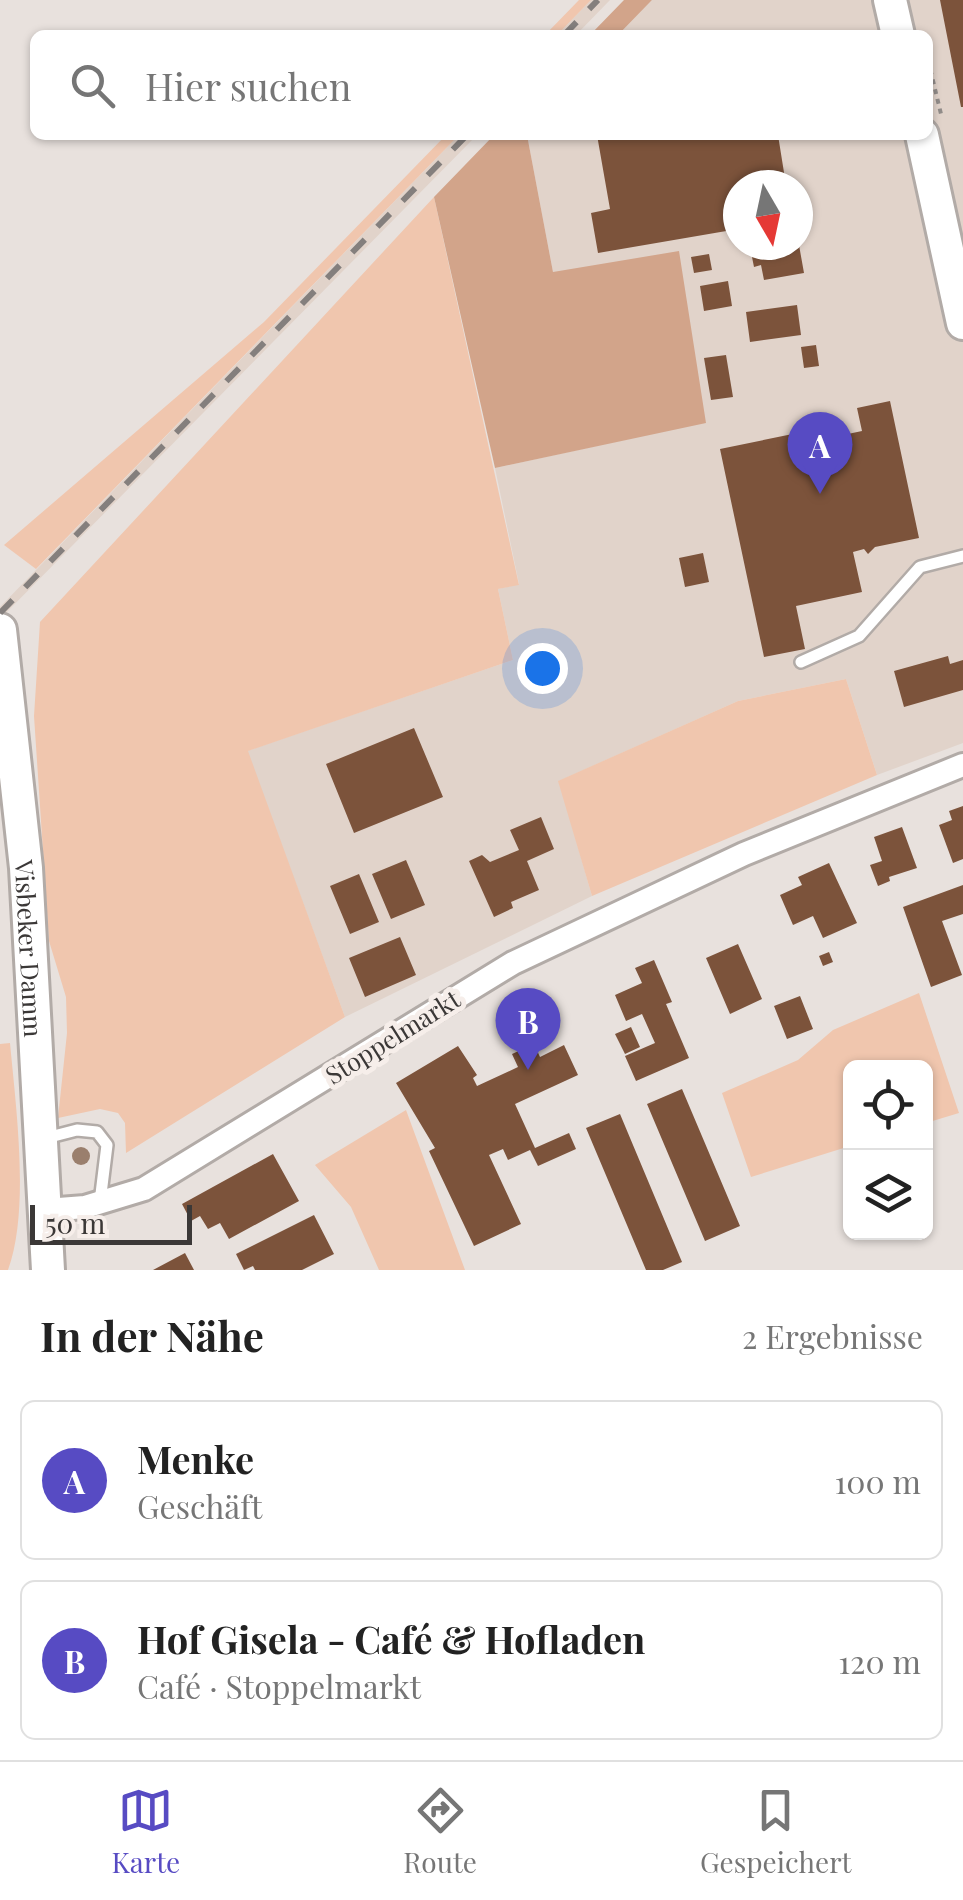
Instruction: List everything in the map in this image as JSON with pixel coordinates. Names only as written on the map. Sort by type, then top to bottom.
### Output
[{"type":"street","points":[[890,0],[897,30]]},
{"type":"street","points":[[923,140],[963,324]]},
{"type":"street","name":"Visbeker Damm","points":[[0,630],[24,850],[48,1270]]},
{"type":"street","name":"Stoppelmarkt","points":[[46,1210],[100,1204],[144,1189],[513,963],[744,854],[963,765]]},
{"type":"lane","points":[[801,662],[858,636],[920,567],[963,556]]},
{"type":"lane","points":[[42,1139],[77,1130],[97,1132],[107,1144],[100,1204]]},
{"type":"shaded area","points":[[579,0],[591,0],[562,30],[550,30]]},
{"type":"shaded area","points":[[591,0],[610,0],[581,30],[562,30]]},
{"type":"shaded area","points":[[624,0],[652,0],[623,30],[595,30]]},
{"type":"shaded area","points":[[652,0],[963,0],[963,743],[877,775],[846,679],[738,701],[559,781],[592,896],[345,1017],[247,751],[513,660],[498,589],[519,584],[495,468],[706,422],[553,272],[528,140],[933,140],[933,30],[623,30]]},
{"type":"shaded area","points":[[441,140],[454,140],[36,569],[4,545],[264,322]]},
{"type":"shaded area","points":[[454,140],[472,140],[0,619],[0,607]]},
{"type":"shaded area","points":[[489,140],[528,140],[553,272],[679,251],[706,423],[495,468],[434,197]]},
{"type":"shaded area","points":[[434,197],[519,585],[498,589],[513,660],[248,751],[345,1017],[126,1153],[125,1123],[118,1113],[100,1109],[58,1118],[67,1033],[66,997],[49,941],[34,716],[40,622]]},
{"type":"shaded area","points":[[846,679],[877,775],[592,896],[558,781],[738,701]]},
{"type":"shaded area","points":[[919,993],[959,1113],[933,1121],[933,1060],[843,1060],[843,1148],[751,1177],[722,1093],[798,1060],[833,1030]]},
{"type":"shaded area","points":[[10,1043],[20,1189],[15,1246],[8,1270],[0,1270],[0,1044]]},
{"type":"shaded area","points":[[406,1110],[465,1270],[379,1270],[351,1207],[315,1165]]},
{"type":"building","points":[[940,0],[963,0],[963,107],[961,107]]},
{"type":"building","points":[[598,140],[779,140],[784,170],[723,170],[723,232],[598,253],[591,213],[610,209]]},
{"type":"building","points":[[709,254],[712,270],[694,273],[691,257]]},
{"type":"building","points":[[753,260],[802,260],[804,273],[764,280],[761,265],[754,267]]},
{"type":"building","points":[[728,281],[732,306],[704,311],[700,286]]},
{"type":"building","points":[[797,305],[801,335],[750,342],[746,312]]},
{"type":"building","points":[[816,345],[819,366],[804,368],[801,347]]},
{"type":"building","points":[[726,355],[733,397],[711,400],[704,358]]},
{"type":"building","points":[[890,401],[919,538],[875,547],[868,554],[864,549],[853,552],[862,592],[796,606],[805,649],[764,657],[720,449],[827,427],[829,438],[862,431],[857,408]]},
{"type":"building","points":[[703,553],[709,582],[685,587],[679,558]]},
{"type":"building","points":[[948,656],[950,664],[963,660],[963,690],[904,707],[894,671]]},
{"type":"building","points":[[414,728],[443,797],[354,833],[326,764]]},
{"type":"building","points":[[963,806],[963,859],[953,863],[939,825],[952,820],[949,811]]},
{"type":"building","points":[[541,817],[554,849],[527,861],[539,890],[511,902],[513,908],[494,917],[469,861],[482,855],[490,862],[519,850],[510,830]]},
{"type":"building","points":[[902,827],[917,868],[889,877],[890,881],[878,886],[870,865],[882,861],[874,837]]},
{"type":"building","points":[[406,860],[425,905],[391,919],[372,874]]},
{"type":"building","points":[[829,863],[857,923],[823,938],[813,916],[793,925],[780,895],[802,885],[798,877]]},
{"type":"building","points":[[359,874],[379,922],[350,934],[330,886]]},
{"type":"building","points":[[963,885],[963,914],[942,921],[962,975],[931,987],[903,907]]},
{"type":"building","points":[[400,937],[416,975],[365,997],[349,958]]},
{"type":"building","points":[[738,944],[762,999],[730,1014],[706,958]]},
{"type":"building","points":[[829,952],[833,962],[823,966],[819,956]]},
{"type":"building","points":[[654,960],[672,1002],[666,1004],[689,1058],[636,1081],[625,1056],[655,1043],[642,1014],[626,1021],[615,995],[642,983],[635,968]]},
{"type":"building","points":[[800,996],[813,1029],[787,1039],[774,1006]]},
{"type":"building","points":[[631,1027],[640,1047],[625,1054],[615,1034]]},
{"type":"building","points":[[534,1044],[540,1057],[564,1045],[578,1075],[515,1104],[535,1148],[569,1133],[576,1149],[538,1166],[530,1150],[508,1160],[503,1149],[489,1155],[521,1224],[474,1246],[429,1151],[435,1148],[396,1083],[458,1046],[477,1075],[473,1078],[477,1086],[518,1067],[512,1054]]},
{"type":"building","points":[[682,1089],[740,1226],[705,1241],[647,1104]]},
{"type":"building","points":[[620,1114],[682,1262],[663,1270],[646,1270],[586,1128]]},
{"type":"building","points":[[273,1154],[299,1201],[229,1239],[220,1223],[208,1229],[200,1216],[191,1221],[182,1204]]},
{"type":"building","points":[[314,1215],[334,1254],[302,1270],[255,1270],[253,1266],[244,1270],[236,1254]]},
{"type":"building","points":[[185,1253],[194,1270],[153,1270]]},
{"type":"railway","points":[[569,30],[598,0]]},
{"type":"railway","points":[[0,613],[462,140]]},
{"type":"place","name":"Menke","points":[[820,494]]},
{"type":"place","name":"Hof Gisela - Café & Hofladen","points":[[528,1070]]}]
